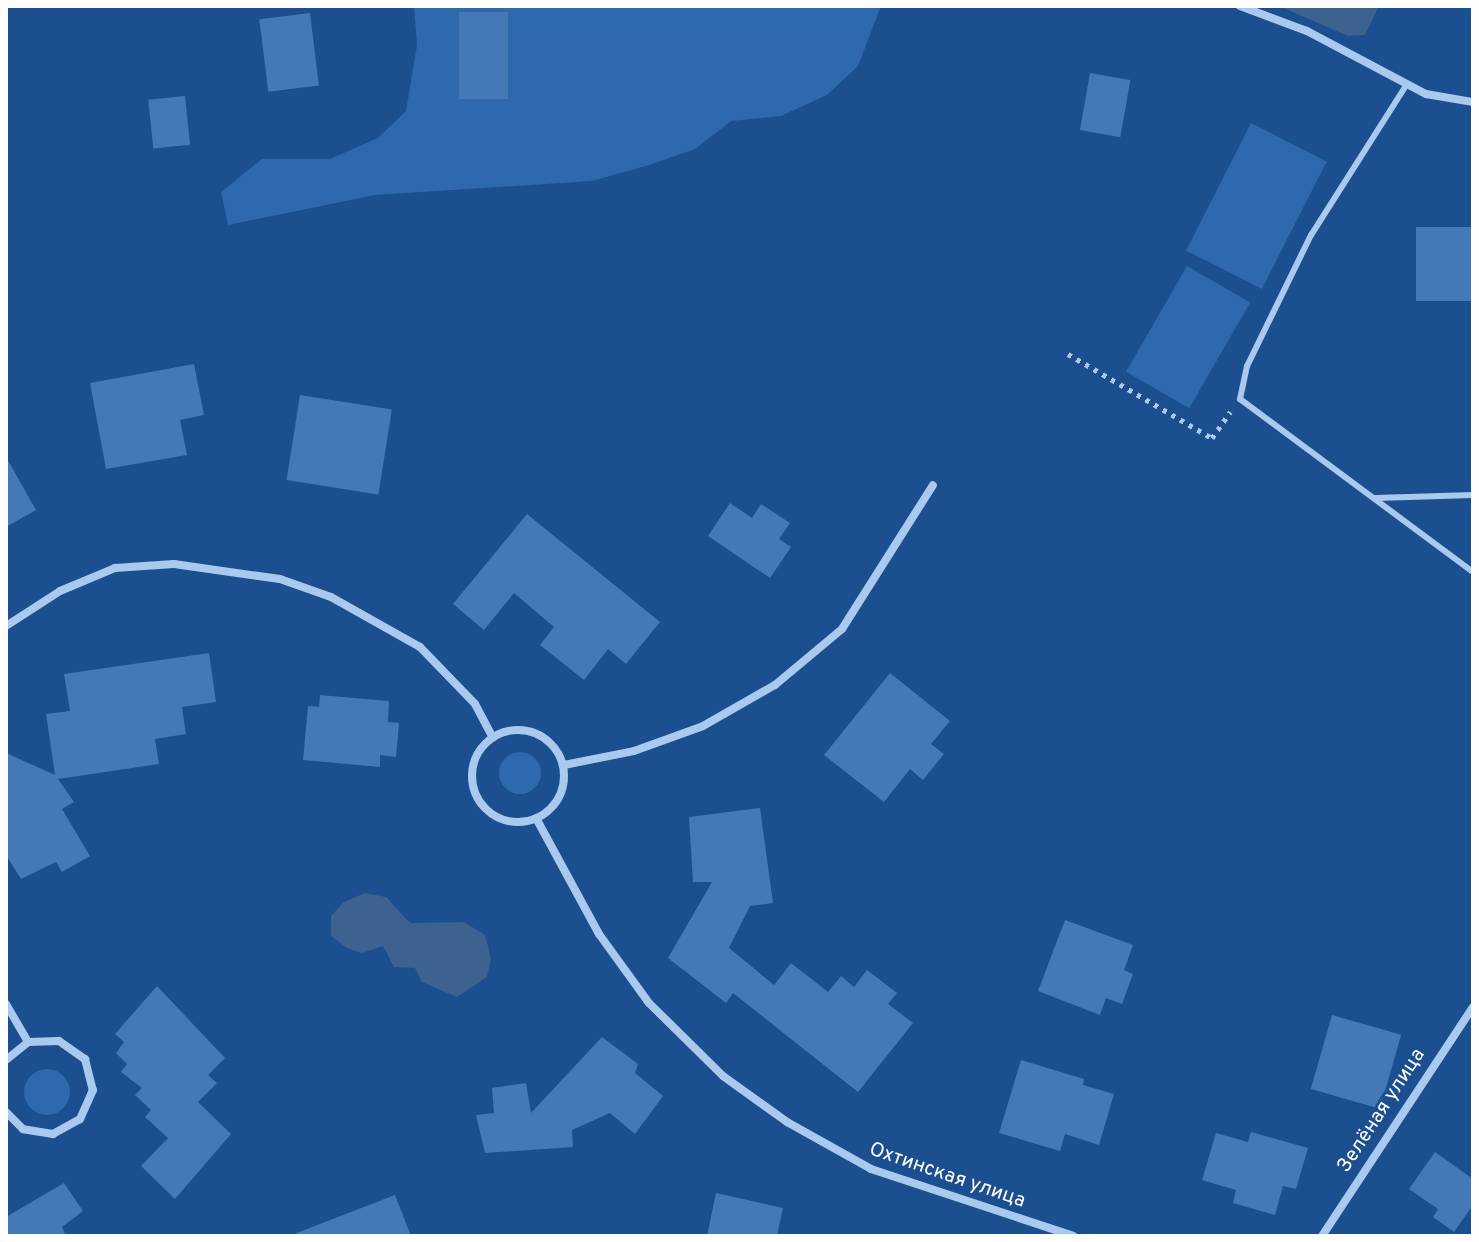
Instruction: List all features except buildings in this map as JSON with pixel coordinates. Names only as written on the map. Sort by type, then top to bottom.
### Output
[{"type":"street","points":[[1240,6],[1307,31],[1426,94],[1473,102]]},
{"type":"street","points":[[564,765],[634,751],[703,726],[775,685],[842,629],[933,485]]},
{"type":"street","points":[[6,626],[60,591],[115,568],[174,564],[280,579],[331,597],[420,647],[475,704],[493,738]]},
{"type":"street","points":[[508,730],[532,731],[552,744],[564,765],[563,789],[550,810],[536,818],[505,821],[484,808],[473,787],[473,763],[493,738],[508,730]]},
{"type":"street","name":"Охтинская улица","points":[[536,818],[599,934],[649,1003],[723,1076],[787,1122],[871,1169],[1073,1236]]},
{"type":"street","points":[[6,1004],[28,1042]]},
{"type":"street","name":"Зелёная улица","points":[[1322,1236],[1473,1007]]},
{"type":"street","points":[[6,1060],[28,1042],[59,1041],[85,1059],[93,1090],[89,1105],[68,1129],[53,1134],[23,1129],[6,1112]]},
{"type":"lane","points":[[1407,84],[1311,235],[1247,366],[1240,399],[1473,572]]},
{"type":"lane","points":[[1376,498],[1473,495]]},
{"type":"path","points":[[1068,354],[1212,438],[1240,399]]},
{"type":"shaded area","points":[[414,6],[881,6],[858,66],[827,95],[781,116],[731,121],[695,149],[649,165],[592,181],[375,195],[228,225],[221,192],[262,159],[330,159],[378,138],[406,111],[417,45]]},
{"type":"shaded area","points":[[1279,6],[1379,6],[1365,35],[1348,36]]},
{"type":"shaded area","points":[[1251,123],[1327,162],[1262,289],[1186,250]]},
{"type":"shaded area","points":[[1187,266],[1250,302],[1189,408],[1126,372]]},
{"type":"shaded area","points":[[520,752],[535,758],[541,773],[535,788],[520,794],[505,788],[499,773],[505,758]]},
{"type":"shaded area","points":[[365,893],[386,897],[410,923],[464,922],[485,935],[491,958],[487,977],[457,997],[422,982],[415,968],[394,967],[383,946],[362,953],[347,948],[331,936],[331,916],[344,902]]},
{"type":"shaded area","points":[[47,1069],[56,1070],[63,1076],[69,1083],[69,1101],[63,1108],[56,1114],[47,1115],[38,1114],[31,1108],[25,1101],[24,1092],[25,1083],[31,1076],[38,1070]]}]
